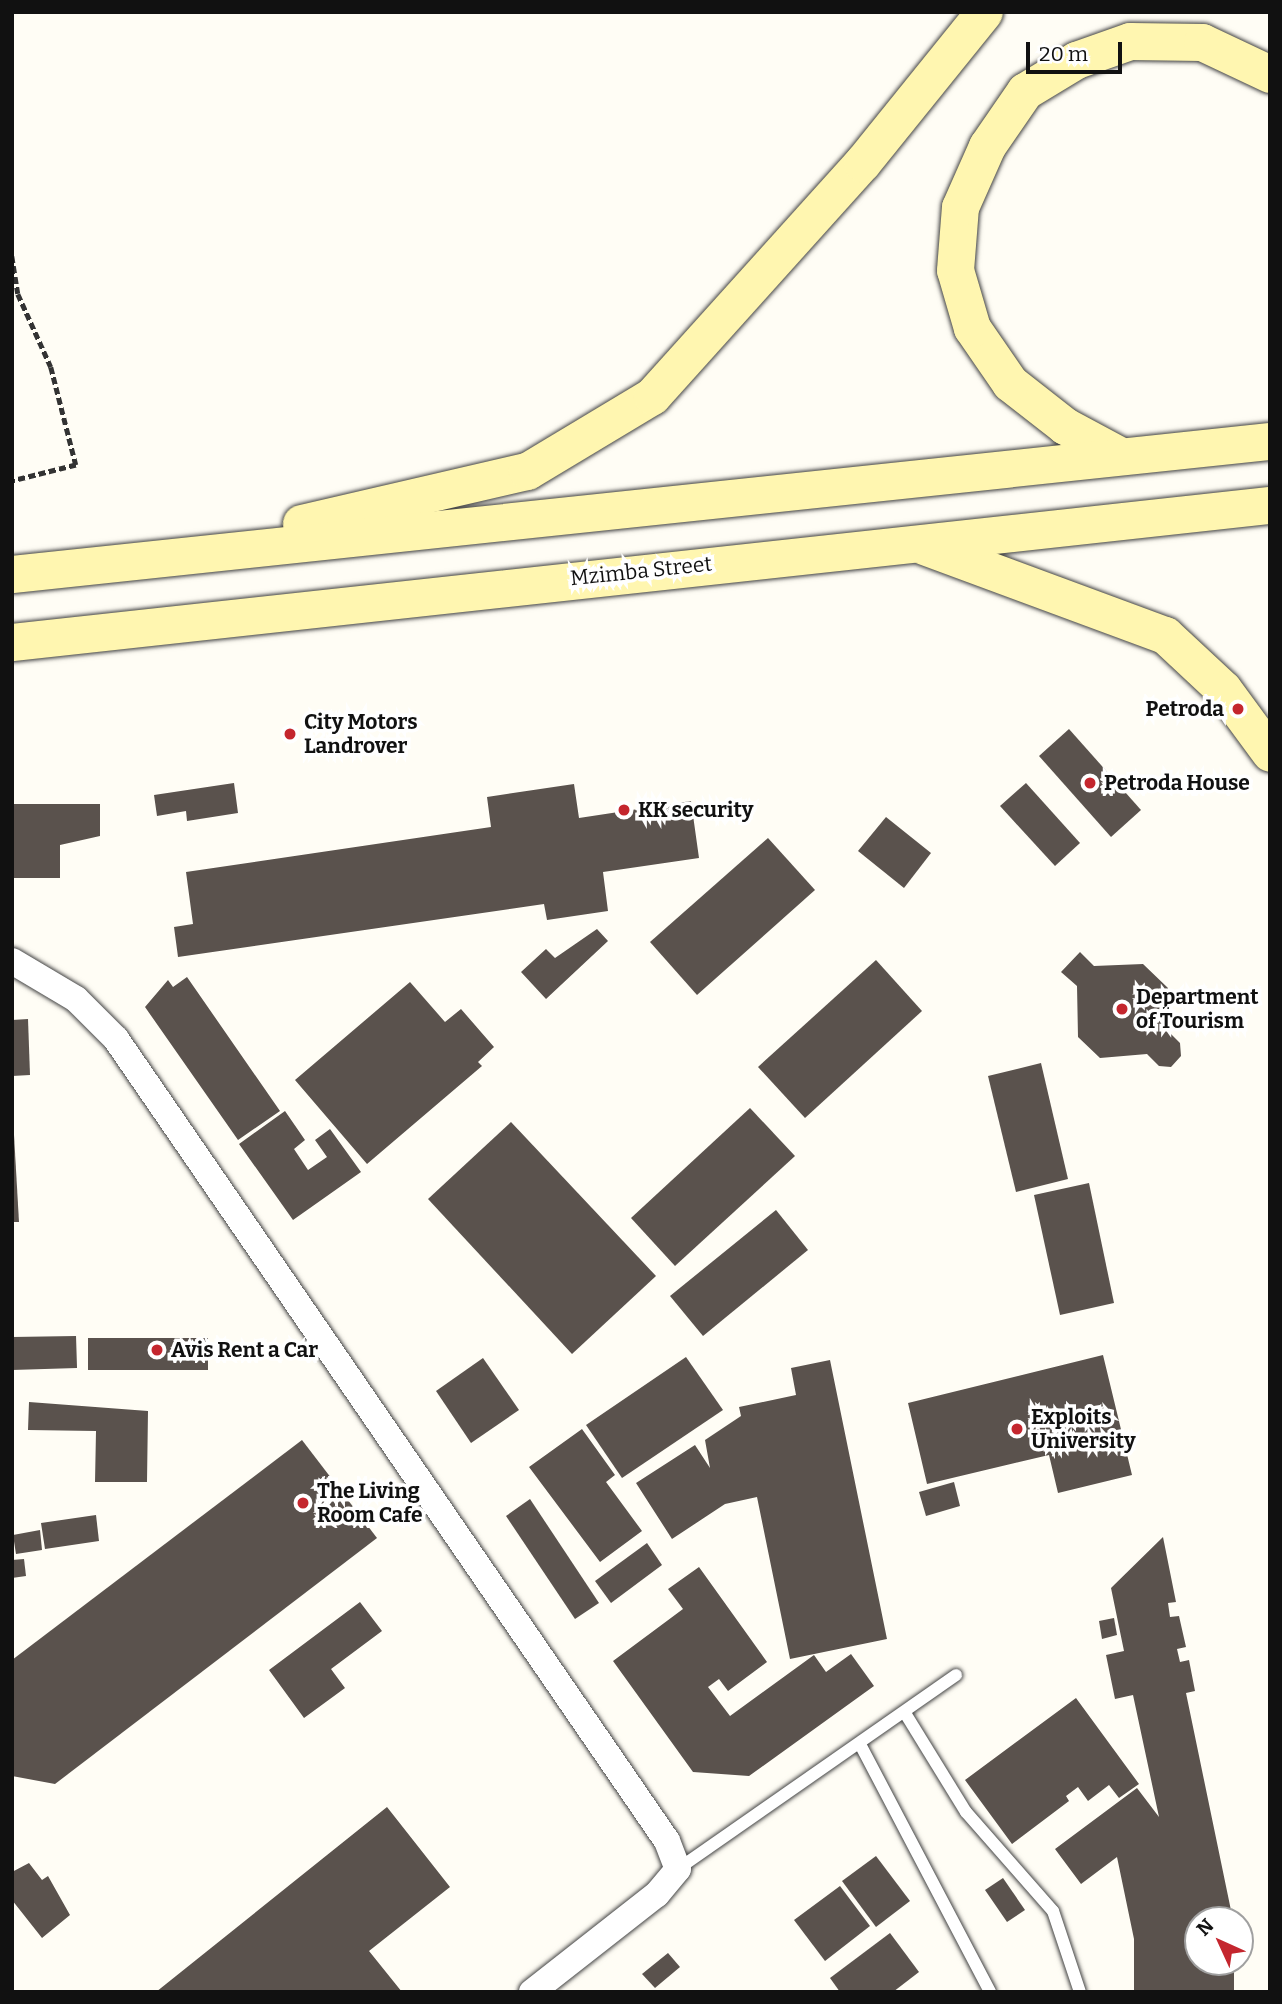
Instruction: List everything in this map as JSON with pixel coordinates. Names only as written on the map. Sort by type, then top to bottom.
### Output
[{"type":"main road","points":[[136,561],[527,471],[652,396],[862,163],[984,12]]},
{"type":"main road","points":[[1121,456],[1065,426],[1010,383],[972,328],[956,270],[960,207],[987,146],[1025,91],[1076,60],[1130,40],[1202,43],[1270,74]]},
{"type":"main road","points":[[12,575],[773,491],[1270,442]]},
{"type":"main road","name":"Mzimba Street","points":[[12,642],[1270,505]]},
{"type":"main road","points":[[914,543],[1165,635],[1223,689],[1270,753]]},
{"type":"street","points":[[12,961],[76,999],[116,1039],[616,1760],[667,1841],[678,1869],[657,1894],[532,1992]]},
{"type":"lane","points":[[678,1869],[861,1746],[956,1675]]},
{"type":"lane","points":[[905,1713],[965,1812],[1053,1911],[1080,1992]]},
{"type":"lane","points":[[861,1746],[990,1992]]},
{"type":"path","points":[[12,256],[18,294],[51,367],[76,465],[12,481]]},
{"type":"building","name":"Petroda House","points":[[1069,729],[1141,810],[1111,837],[1039,756]]},
{"type":"building","points":[[234,783],[238,813],[187,821],[186,811],[157,816],[154,795]]},
{"type":"building","points":[[1026,783],[1080,843],[1055,866],[1000,806]]},
{"type":"building","points":[[574,784],[579,818],[691,801],[699,858],[603,872],[608,911],[547,920],[544,904],[178,957],[174,927],[193,924],[186,872],[491,827],[487,797]]},
{"type":"building","points":[[12,804],[100,804],[100,836],[60,845],[60,878],[12,878]]},
{"type":"building","points":[[886,817],[931,853],[904,888],[858,851]]},
{"type":"building","points":[[768,838],[815,890],[697,995],[650,942]]},
{"type":"building","points":[[597,929],[608,941],[546,999],[521,972],[546,949],[555,958]]},
{"type":"building","name":"Department of Tourism","points":[[1080,952],[1094,966],[1143,964],[1168,988],[1168,1031],[1180,1043],[1181,1056],[1171,1067],[1159,1066],[1147,1054],[1100,1058],[1078,1037],[1077,986],[1061,972]]},
{"type":"building","points":[[876,960],[922,1011],[805,1118],[758,1067]]},
{"type":"building","points":[[187,977],[280,1111],[238,1140],[145,1007],[168,980],[173,987]]},
{"type":"building","points":[[410,982],[445,1022],[461,1009],[494,1047],[478,1062],[482,1066],[367,1164],[295,1080]]},
{"type":"building","points":[[28,1019],[30,1075],[12,1076],[12,1020]]},
{"type":"building","points":[[1041,1063],[1068,1179],[1016,1192],[988,1076]]},
{"type":"building","points":[[12,1100],[19,1222],[12,1222]]},
{"type":"building","points":[[750,1108],[795,1156],[675,1266],[631,1218]]},
{"type":"building","points":[[285,1111],[305,1140],[294,1149],[308,1170],[327,1157],[315,1140],[330,1129],[361,1172],[293,1220],[239,1144]]},
{"type":"building","points":[[511,1122],[656,1276],[572,1354],[428,1199]]},
{"type":"building","points":[[1089,1183],[1114,1303],[1060,1315],[1034,1195]]},
{"type":"building","points":[[776,1210],[808,1250],[703,1336],[670,1296]]},
{"type":"building","points":[[76,1336],[77,1368],[12,1370],[12,1337]]},
{"type":"building","points":[[88,1338],[208,1338],[208,1370],[88,1370]]},
{"type":"building","name":"Exploits University","points":[[1103,1355],[1132,1475],[1058,1493],[1049,1455],[927,1484],[908,1403]]},
{"type":"building","points":[[686,1357],[723,1410],[622,1478],[586,1425]]},
{"type":"building","points":[[483,1358],[519,1410],[471,1443],[436,1391]]},
{"type":"building","points":[[830,1360],[887,1639],[790,1659],[757,1497],[725,1504],[672,1539],[636,1483],[695,1445],[710,1468],[705,1440],[741,1416],[739,1407],[796,1395],[791,1368]]},
{"type":"building","points":[[29,1402],[148,1411],[147,1482],[95,1482],[96,1431],[28,1430]]},
{"type":"building","points":[[582,1429],[615,1475],[606,1482],[642,1531],[600,1562],[529,1467]]},
{"type":"building","points":[[302,1440],[377,1538],[55,1784],[12,1776],[12,1660]]},
{"type":"building","points":[[954,1482],[960,1506],[926,1516],[919,1492]]},
{"type":"building","points":[[530,1499],[599,1603],[575,1619],[506,1516]]},
{"type":"building","points":[[96,1515],[99,1541],[45,1549],[41,1523]]},
{"type":"building","points":[[40,1530],[42,1550],[16,1554],[13,1535]]},
{"type":"building","points":[[1163,1537],[1176,1602],[1168,1603],[1170,1617],[1179,1616],[1186,1647],[1177,1649],[1180,1662],[1189,1660],[1195,1691],[1186,1693],[1230,1906],[1184,1906],[1184,1976],[1234,1976],[1234,1992],[1134,1992],[1134,1939],[1117,1857],[1081,1884],[1055,1849],[1137,1788],[1159,1817],[1133,1695],[1115,1699],[1106,1655],[1124,1651],[1111,1588]]},
{"type":"building","points":[[647,1543],[662,1565],[611,1603],[595,1581]]},
{"type":"building","points":[[24,1559],[26,1576],[12,1578],[12,1560]]},
{"type":"building","points":[[699,1567],[767,1662],[728,1691],[719,1679],[708,1687],[730,1716],[814,1655],[826,1672],[851,1654],[874,1686],[749,1776],[693,1772],[613,1661],[683,1609],[668,1589]]},
{"type":"building","points":[[360,1602],[382,1631],[331,1669],[345,1688],[304,1718],[269,1670]]},
{"type":"building","points":[[1114,1618],[1117,1635],[1102,1639],[1099,1621]]},
{"type":"building","points":[[1076,1698],[1139,1784],[1119,1798],[1109,1785],[1088,1801],[1078,1787],[1066,1796],[1069,1801],[1012,1844],[965,1780]]},
{"type":"building","points":[[387,1807],[450,1887],[369,1951],[402,1992],[156,1992]]},
{"type":"building","points":[[876,1856],[910,1901],[876,1927],[842,1881]]},
{"type":"building","points":[[29,1863],[42,1880],[48,1876],[70,1915],[42,1938],[12,1900],[12,1872]]},
{"type":"building","points":[[1003,1878],[1025,1910],[1007,1922],[985,1890]]},
{"type":"building","points":[[840,1886],[870,1926],[825,1961],[794,1920]]},
{"type":"building","points":[[890,1933],[919,1972],[893,1992],[840,1992],[830,1978]]},
{"type":"building","points":[[668,1953],[680,1967],[655,1988],[642,1974]]},
{"type":"place","name":"Petroda","points":[[1238,709]]},
{"type":"place","name":"City Motors Landrover","points":[[290,734]]},
{"type":"place","name":"Petroda House","points":[[1090,783]]},
{"type":"place","name":"KK security","points":[[624,810]]},
{"type":"place","name":"Department of Tourism","points":[[1122,1009]]},
{"type":"place","name":"Avis Rent a Car","points":[[157,1350]]},
{"type":"place","name":"Exploits University","points":[[1017,1429]]},
{"type":"place","name":"The Living Room Cafe","points":[[303,1503]]}]
